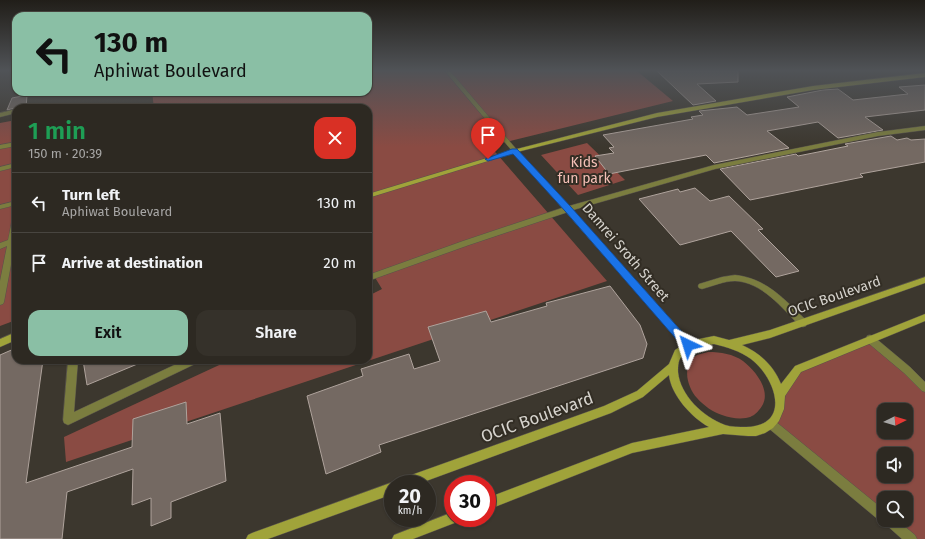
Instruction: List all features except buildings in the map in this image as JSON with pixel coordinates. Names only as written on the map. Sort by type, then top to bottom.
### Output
[{"type":"street","name":"Damrei Sroth Street","points":[[468,96],[515,151],[688,345]]},
{"type":"street","points":[[372,195],[515,151],[657,115],[766,96]]},
{"type":"street","points":[[0,115],[12,112]]},
{"type":"street","points":[[372,277],[568,209],[714,167],[878,134],[925,128]]},
{"type":"street","points":[[0,147],[12,145]]},
{"type":"street","points":[[0,168],[12,166]]},
{"type":"street","points":[[0,207],[12,204]]},
{"type":"street","points":[[0,302],[12,237]]},
{"type":"street","points":[[0,246],[11,242]]},
{"type":"street","points":[[702,286],[734,278],[746,279],[760,285],[803,323]]},
{"type":"street","name":"OCIC Boulevard","points":[[730,344],[770,334],[925,280]]},
{"type":"street","points":[[780,394],[798,369],[925,317]]},
{"type":"street","points":[[0,343],[12,338]]},
{"type":"street","points":[[870,339],[925,388]]},
{"type":"street","points":[[714,340],[730,344],[747,352],[763,364],[774,378],[780,394],[780,411],[771,424],[758,431],[741,432],[723,429],[701,418],[684,402],[674,383],[673,366],[680,351],[688,345],[700,341],[714,340]]},
{"type":"street","points":[[73,364],[68,420],[186,364]]},
{"type":"street","name":"OCIC Boulevard","points":[[428,475],[607,410],[640,394],[673,366]]},
{"type":"street","points":[[771,424],[877,511]]},
{"type":"street","points":[[496,501],[632,448],[723,429]]},
{"type":"street","points":[[252,539],[384,491]]},
{"type":"street","points":[[398,539],[444,521]]},
{"type":"street","points":[[896,527],[911,539]]},
{"type":"green space","points":[[153,96],[667,96],[673,101],[490,146],[607,281],[372,360],[372,294],[382,289],[372,273],[372,104],[154,104]]},
{"type":"green space","points":[[12,121],[12,322],[0,326],[0,123]]},
{"type":"green space","name":"Kids fun park","points":[[587,143],[625,180],[578,195],[541,155]]},
{"type":"green space","points":[[870,339],[925,388],[925,539],[911,539],[896,527],[913,527],[913,491],[877,491],[877,511],[771,424],[780,394],[798,369]]},
{"type":"green space","points":[[708,352],[718,352],[735,357],[743,361],[754,371],[762,384],[765,397],[763,404],[755,414],[750,417],[743,418],[725,416],[709,408],[693,393],[687,376],[689,364],[697,355]]},
{"type":"green space","points":[[221,364],[359,364],[66,462],[64,437]]},
{"type":"route","points":[[488,159],[515,151],[688,345]]}]
